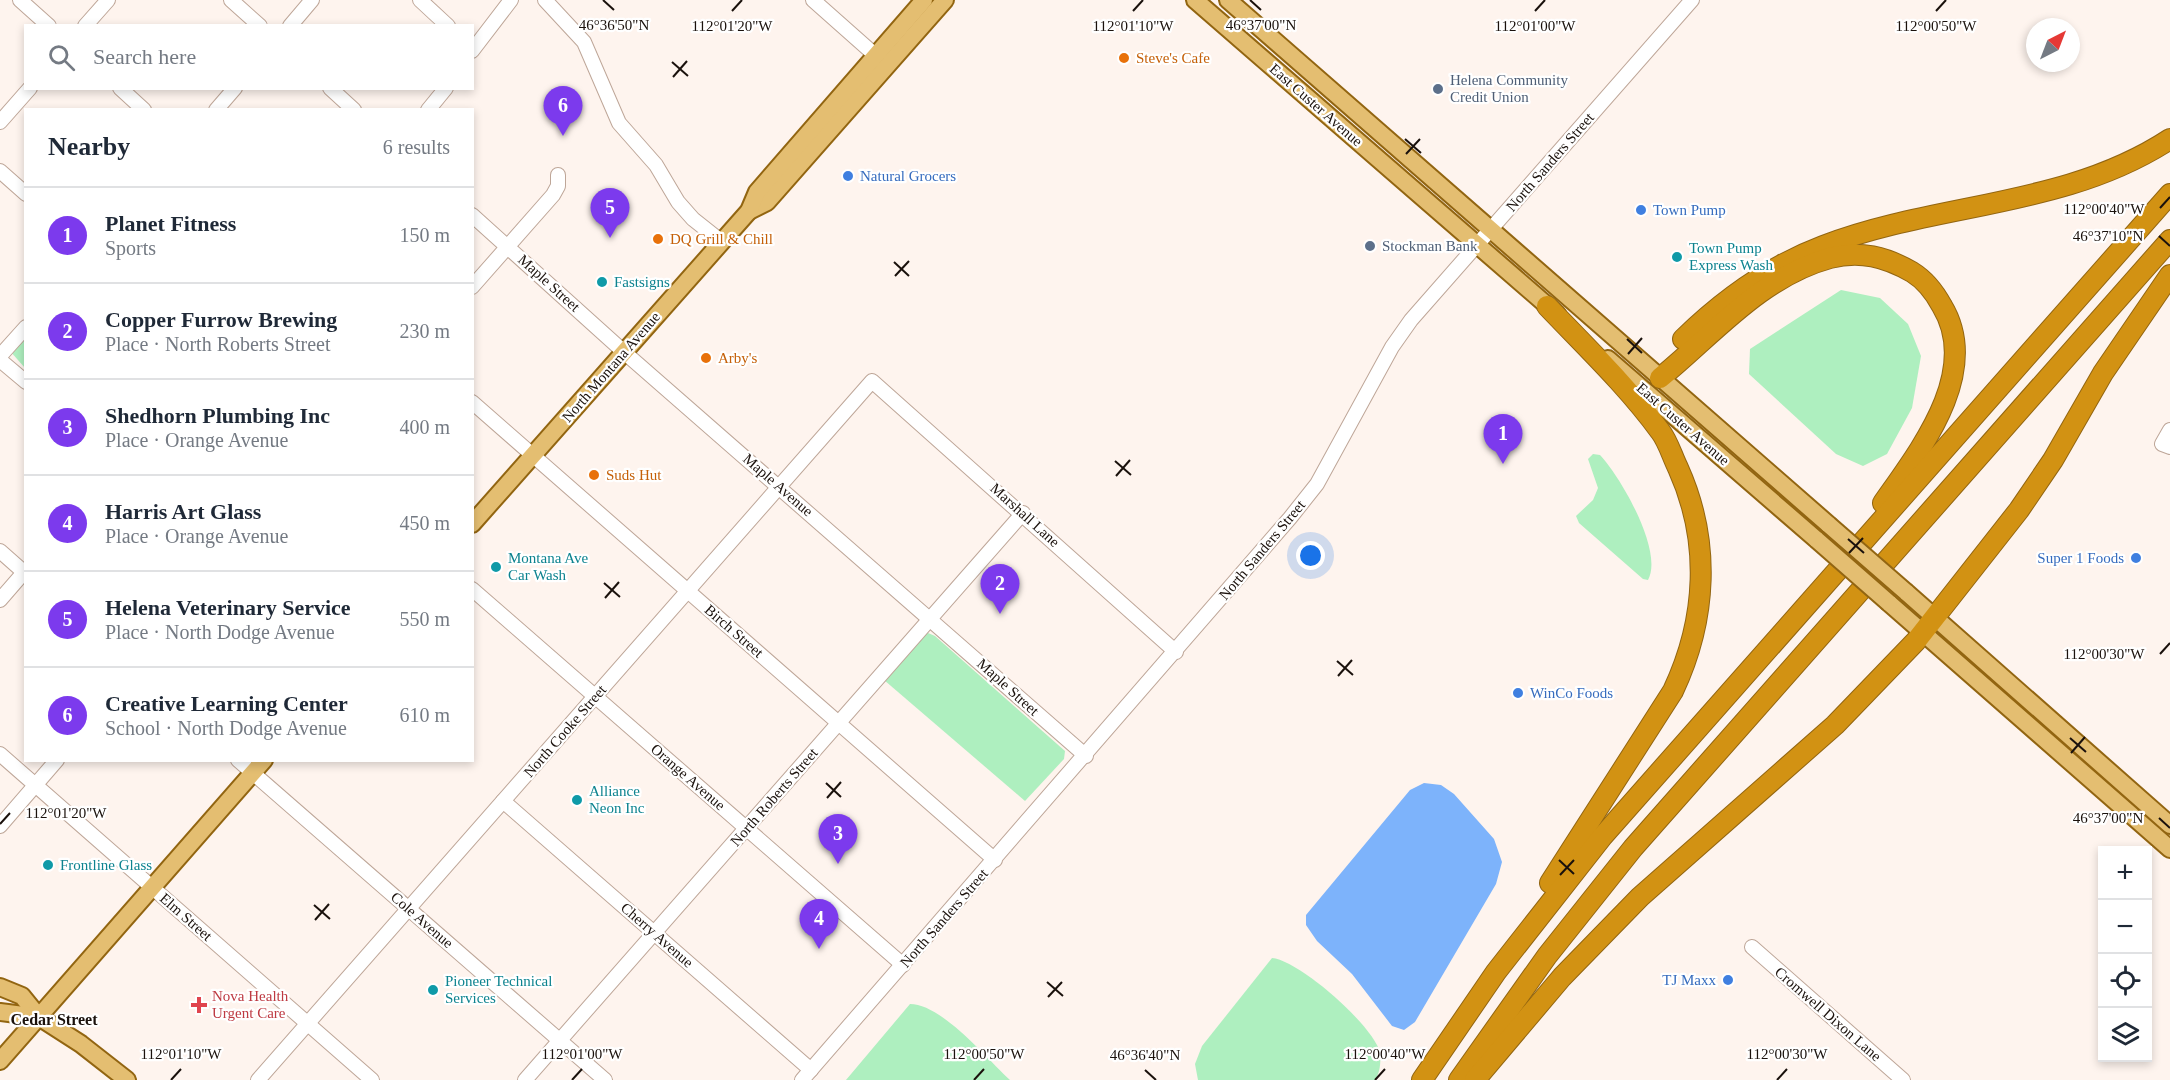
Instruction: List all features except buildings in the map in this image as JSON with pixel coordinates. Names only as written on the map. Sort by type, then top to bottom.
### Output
[{"type":"highway","points":[[1644,390],[1707,315],[1746,286],[1786,262],[1824,245],[1897,224],[2053,192],[2119,167],[2170,139]]},
{"type":"highway","points":[[1476,1000],[1587,855],[2170,194]]},
{"type":"highway","points":[[1459,1080],[1540,965],[1633,848],[2170,240]]},
{"type":"highway","points":[[1656,375],[1739,307],[1801,270],[1829,258],[1854,254],[1877,256],[1896,263],[1917,275],[1934,291],[1947,314],[1956,345],[1946,400],[1904,472],[1806,606]]},
{"type":"highway","points":[[1475,1080],[1562,977],[1640,897],[1835,725],[1923,633],[2019,510],[2053,460],[2103,373],[2170,275]]},
{"type":"highway","points":[[1422,1080],[1476,1000],[1673,691],[1688,659],[1701,597],[1702,555],[1695,513],[1662,433],[1626,388],[1547,306]]},
{"type":"main road","name":"North Montana Avenue","points":[[474,522],[749,211],[757,192],[924,0]]},
{"type":"main road","name":"North Montana Avenue","points":[[749,211],[767,202],[945,0]]},
{"type":"main road","name":"East Custer Avenue","points":[[1195,0],[2170,849]]},
{"type":"main road","name":"East Custer Avenue","points":[[1228,0],[2170,825]]},
{"type":"main road","points":[[0,1061],[262,762]]},
{"type":"main road","points":[[0,987],[22,996],[39,1017],[81,1044],[127,1080]]},
{"type":"main road","points":[[0,1012],[39,1017]]},
{"type":"street","points":[[21,0],[47,24]]},
{"type":"street","points":[[87,24],[108,0]]},
{"type":"street","points":[[231,0],[258,24]]},
{"type":"street","points":[[292,24],[312,0]]},
{"type":"street","points":[[420,0],[446,24]]},
{"type":"street","points":[[474,48],[511,0]]},
{"type":"street","points":[[545,0],[584,42],[619,123],[656,165],[678,202],[693,219],[722,242]]},
{"type":"street","points":[[813,0],[875,55]]},
{"type":"street","name":"North Sanders Street","points":[[807,1075],[1176,652],[1317,484],[1392,347],[1411,321],[1692,0]]},
{"type":"street","points":[[0,122],[28,90]]},
{"type":"street","points":[[122,90],[142,108]]},
{"type":"street","points":[[218,108],[233,90]]},
{"type":"street","points":[[332,90],[352,108]]},
{"type":"street","points":[[431,108],[444,90]]},
{"type":"street","points":[[0,171],[24,192]]},
{"type":"street","points":[[474,285],[553,195],[558,186],[558,175]]},
{"type":"street","name":"Maple Street","points":[[474,217],[624,352]]},
{"type":"street","points":[[24,329],[0,358],[24,380]]},
{"type":"street","name":"Maple Avenue","points":[[624,352],[931,618]]},
{"type":"street","name":"Marshall Lane","points":[[872,381],[1023,513],[1176,652]]},
{"type":"street","name":"North Cooke Street","points":[[258,1080],[872,381]]},
{"type":"street","name":"Birch Street","points":[[474,404],[995,860]]},
{"type":"street","points":[[2166,446],[2170,430]]},
{"type":"street","name":"North Roberts Street","points":[[525,1080],[1023,513]]},
{"type":"street","points":[[0,551],[24,571]]},
{"type":"street","points":[[0,600],[24,573]]},
{"type":"street","name":"Orange Avenue","points":[[474,591],[903,965]]},
{"type":"street","name":"Maple Street","points":[[931,618],[1086,756]]},
{"type":"street","name":"Elm Street","points":[[0,754],[372,1080]]},
{"type":"street","points":[[0,826],[55,762]]},
{"type":"street","name":"Cole Avenue","points":[[240,762],[605,1080]]},
{"type":"street","name":"Cherry Avenue","points":[[504,801],[655,933],[807,1075]]},
{"type":"street","name":"Cromwell Dixon Lane","points":[[1752,947],[1903,1080]]},
{"type":"green space","points":[[1841,290],[1880,298],[1908,324],[1921,356],[1912,408],[1887,454],[1863,466],[1836,454],[1749,374],[1750,349]]},
{"type":"green space","points":[[24,334],[24,367],[10,351]]},
{"type":"green space","points":[[1593,454],[1600,455],[1608,465],[1638,514],[1650,551],[1651,567],[1648,580],[1643,579],[1579,523],[1576,516],[1593,500],[1598,488],[1588,459]]},
{"type":"green space","points":[[928,633],[935,636],[1065,751],[1064,759],[1025,801],[884,680],[923,635]]},
{"type":"green space","points":[[1272,958],[1300,970],[1317,982],[1365,1027],[1380,1053],[1380,1067],[1375,1080],[1198,1080],[1195,1064],[1202,1046]]},
{"type":"green space","points":[[910,1004],[923,1006],[950,1023],[1010,1080],[846,1080]]},
{"type":"water","points":[[1424,783],[1441,785],[1454,794],[1494,839],[1502,862],[1496,884],[1415,1022],[1404,1030],[1392,1026],[1352,974],[1317,941],[1306,925],[1306,915],[1410,790]]},
{"type":"place","name":"Steve's Cafe","points":[[1124,58]]},
{"type":"place","name":"Helena Community Credit Union","points":[[1438,89]]},
{"type":"place","name":"Creative Learning Center","points":[[563,136]]},
{"type":"place","name":"Natural Grocers","points":[[848,176]]},
{"type":"place","name":"Town Pump","points":[[1641,210]]},
{"type":"place","name":"Helena Veterinary Service","points":[[610,238]]},
{"type":"place","name":"DQ Grill & Chill","points":[[658,239]]},
{"type":"place","name":"Stockman Bank","points":[[1370,246]]},
{"type":"place","name":"Town Pump Express Wash","points":[[1677,257]]},
{"type":"place","name":"Fastsigns","points":[[602,282]]},
{"type":"place","name":"Arby's","points":[[706,358]]},
{"type":"place","name":"Planet Fitness","points":[[1503,464]]},
{"type":"place","name":"Suds Hut","points":[[594,475]]},
{"type":"place","name":"Super 1 Foods","points":[[2136,558]]},
{"type":"place","name":"Montana Ave Car Wash","points":[[496,567]]},
{"type":"place","name":"Copper Furrow Brewing","points":[[1000,614]]},
{"type":"place","name":"WinCo Foods","points":[[1518,693]]},
{"type":"place","name":"Alliance Neon Inc","points":[[577,800]]},
{"type":"place","name":"Shedhorn Plumbing Inc","points":[[838,864]]},
{"type":"place","name":"Frontline Glass","points":[[48,865]]},
{"type":"place","name":"Harris Art Glass","points":[[819,949]]},
{"type":"place","name":"TJ Maxx","points":[[1728,980]]},
{"type":"place","name":"Pioneer Technical Services","points":[[433,990]]},
{"type":"place","name":"Nova Health Urgent Care","points":[[199,1005]]},
{"type":"district","name":"Cedar Street","points":[[54,1019]]}]
